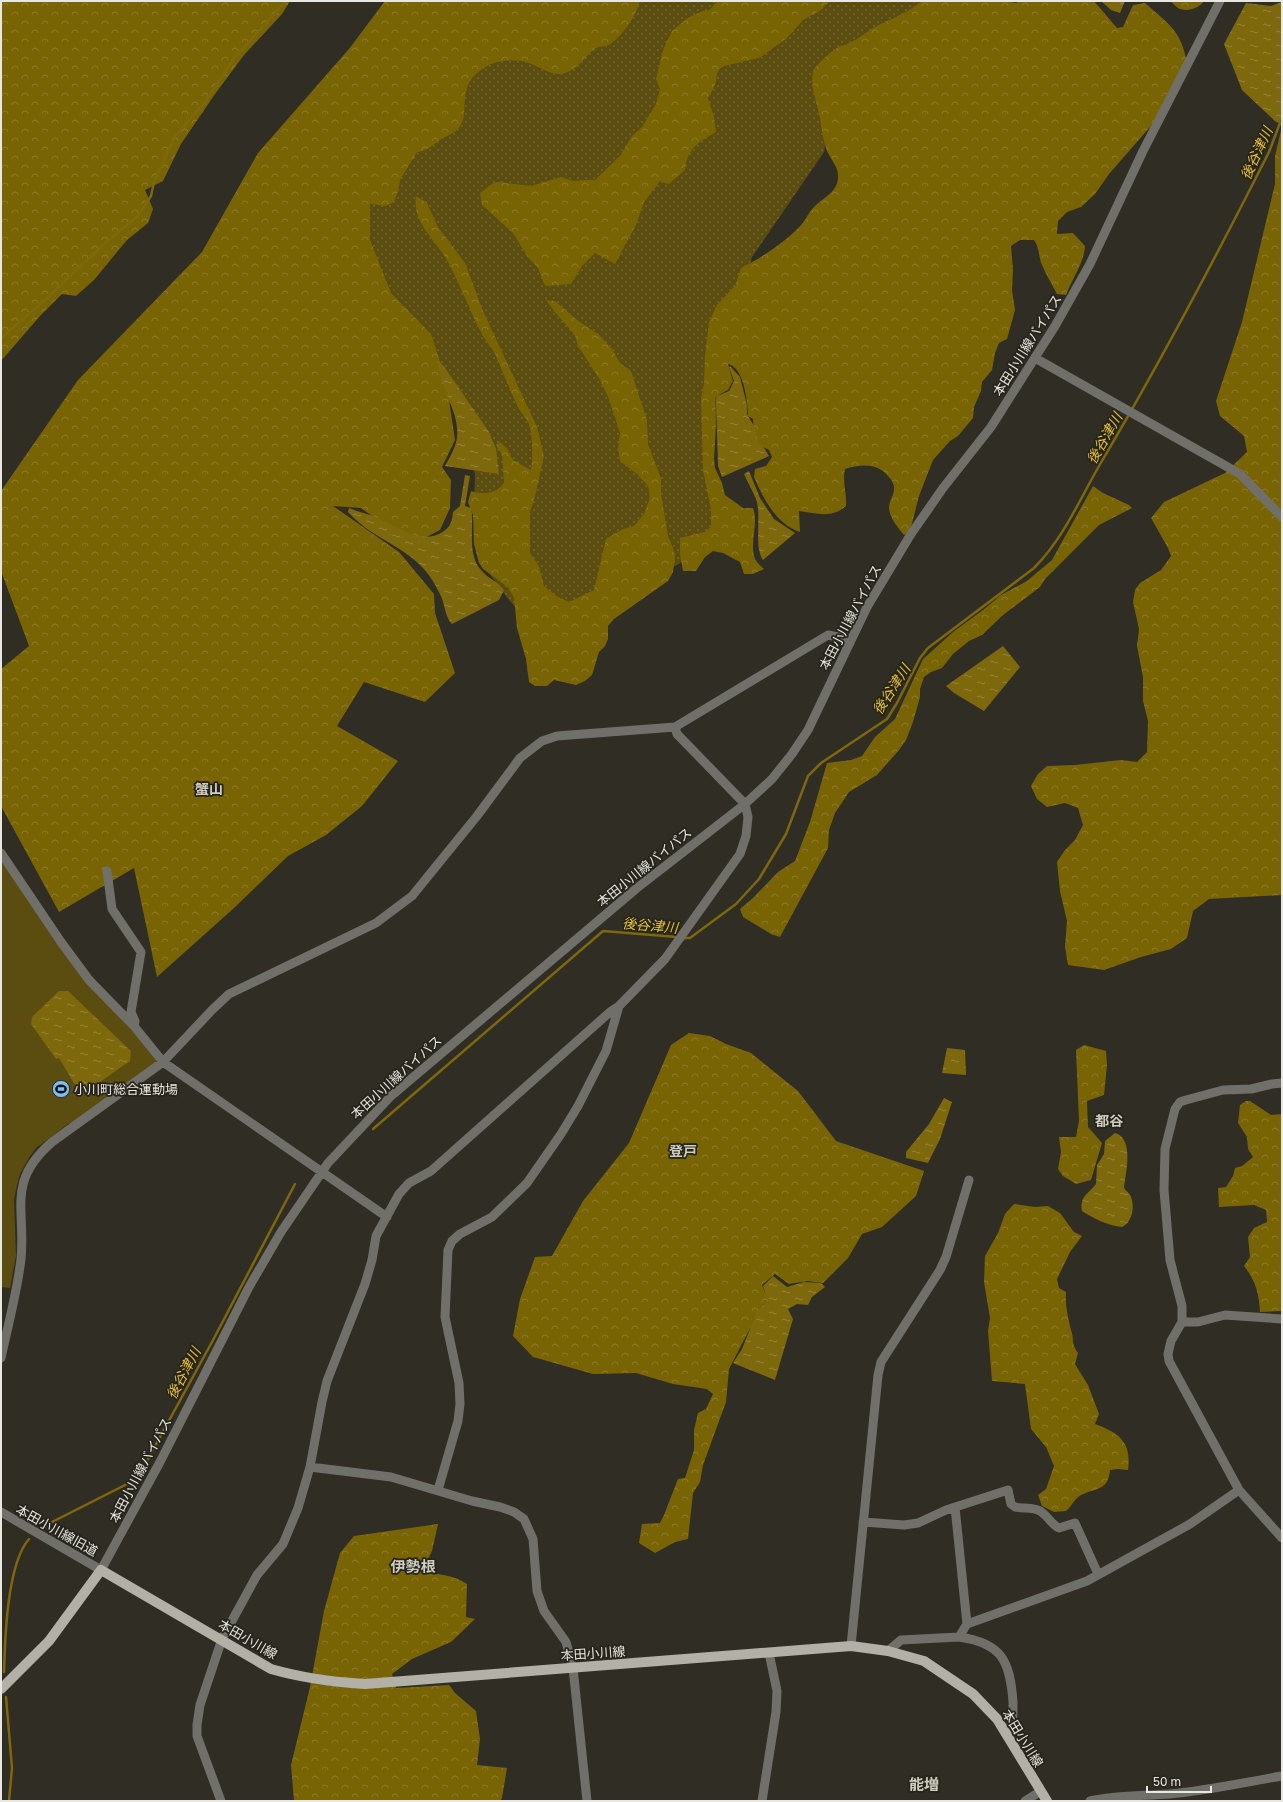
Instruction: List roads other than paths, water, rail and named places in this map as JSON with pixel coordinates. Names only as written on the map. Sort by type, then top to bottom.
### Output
[{"type":"main road","name":"本田小川線","points":[[101,1570],[222,1639],[271,1669],[295,1676],[331,1682],[365,1684],[851,1646],[888,1651],[924,1661],[966,1689],[997,1719],[1047,1801]]},
{"type":"main road","name":"本田小川線バイパス","points":[[1,1689],[49,1641],[101,1570]]},
{"type":"street","name":"本田小川線バイパス","points":[[101,1570],[160,1462],[249,1287],[281,1232],[320,1172],[356,1131],[391,1096],[637,888],[745,804],[772,779],[792,754],[808,730],[867,607],[911,534],[943,488],[991,427],[1056,326],[1076,290],[1143,150],[1220,1]]},
{"type":"street","points":[[1034,358],[1240,474],[1282,517]]},
{"type":"street","points":[[1,1358],[21,1258],[20,1199],[23,1183],[28,1169],[40,1153],[52,1142],[163,1062],[229,994],[376,923],[412,896],[477,816],[520,758],[537,745],[557,736],[675,727],[828,635],[850,642]]},
{"type":"street","points":[[221,1801],[197,1736],[200,1705],[222,1639],[258,1575],[283,1544],[298,1508],[310,1467],[327,1381],[365,1284],[372,1260],[376,1236],[399,1194],[409,1183],[431,1170],[610,1012],[619,1006],[665,959],[740,854],[746,836],[748,817],[745,804],[678,734],[675,727]]},
{"type":"street","points":[[1,853],[61,942],[89,980],[134,1026],[163,1062],[387,1217]]},
{"type":"street","points":[[107,871],[112,909],[141,952],[131,1012],[135,1021],[134,1026]]},
{"type":"street","points":[[438,1490],[458,1421],[460,1404],[459,1384],[445,1317],[448,1250],[452,1241],[460,1234],[492,1217],[527,1183],[561,1134],[578,1106],[606,1051],[619,1006]]},
{"type":"street","points":[[1282,1083],[1251,1089],[1223,1090],[1180,1102],[1175,1109],[1165,1149],[1164,1190],[1170,1260],[1182,1306],[1182,1322],[1171,1341],[1168,1354],[1169,1361],[1239,1490],[1282,1538]]},
{"type":"street","points":[[851,1646],[878,1375],[881,1362],[940,1270],[946,1257],[969,1180]]},
{"type":"street","points":[[1182,1322],[1198,1322],[1225,1315],[1282,1319]]},
{"type":"street","points":[[310,1467],[391,1477],[472,1501],[500,1507],[514,1512],[524,1520],[533,1538],[537,1591],[544,1610],[566,1642],[573,1668],[584,1800]]},
{"type":"street","points":[[863,1522],[904,1525],[918,1523],[954,1507],[1008,1490],[1012,1504],[1015,1507],[1041,1511],[1055,1526],[1059,1528],[1075,1523],[1098,1574]]},
{"type":"street","points":[[967,1624],[1086,1581],[1190,1524],[1239,1490]]},
{"type":"street","points":[[954,1507],[967,1624],[959,1637]]},
{"type":"street","name":"本田小川線旧道","points":[[1,1512],[101,1570]]},
{"type":"street","points":[[888,1651],[901,1640],[959,1637],[976,1639],[989,1645],[1000,1655],[1008,1667],[1011,1680],[1013,1715],[1012,1728],[1006,1734]]},
{"type":"street","points":[[762,1801],[776,1712],[777,1690],[769,1653]]},
{"type":"street","points":[[1090,1801],[1110,1796],[1170,1794],[1282,1776]]},
{"type":"street","points":[[1025,1801],[1041,1792]]},
{"type":"water","points":[[1101,1],[1125,1],[1120,13],[1111,10]]},
{"type":"water","points":[[1282,2],[1282,117],[1280,123],[1276,122],[1242,90],[1224,44],[1246,3],[1271,6]]},
{"type":"water","points":[[438,361],[443,365],[489,432],[496,449],[499,474],[445,466],[455,444],[457,428],[453,409],[439,370]]},
{"type":"water","points":[[730,366],[740,377],[747,405],[747,414],[755,428],[758,443],[763,446],[769,456],[722,477],[718,466],[716,400],[717,396],[729,391],[734,381],[729,367]]},
{"type":"water","points":[[749,471],[760,498],[774,519],[795,533],[763,560],[760,555],[758,541],[757,502],[744,474]]},
{"type":"water","points":[[465,475],[470,476],[465,506],[471,508],[472,513],[472,543],[474,558],[484,573],[504,590],[499,600],[452,624],[445,611],[439,592],[422,567],[405,552],[365,528],[348,512],[349,508],[371,515],[410,534],[428,537],[436,535],[444,531],[450,525],[453,512],[460,506]]},
{"type":"water","points":[[1003,646],[1020,667],[984,711],[954,693],[946,686]]},
{"type":"water","points":[[59,991],[68,991],[131,1051],[130,1061],[87,1091],[78,1090],[59,1058],[56,1059],[31,1024],[32,1017]]},
{"type":"water","points":[[947,1048],[965,1050],[966,1075],[942,1073]]},
{"type":"water","points":[[944,1098],[952,1102],[940,1139],[928,1163],[906,1158],[906,1152],[929,1124]]},
{"type":"water","points":[[1115,1133],[1121,1136],[1125,1141],[1127,1148],[1127,1165],[1124,1187],[1130,1196],[1133,1206],[1132,1214],[1128,1222],[1122,1227],[1111,1225],[1096,1219],[1082,1211],[1081,1206],[1085,1196],[1096,1184],[1097,1165],[1104,1154],[1105,1141]]},
{"type":"water","points":[[773,1276],[787,1287],[804,1282],[821,1283],[825,1287],[812,1297],[808,1305],[797,1304],[788,1309],[793,1319],[775,1380],[733,1363],[742,1349],[757,1311],[768,1302],[763,1286]]},
{"type":"waterway","points":[[1,338],[46,299],[104,244],[138,216],[151,196],[154,182],[175,136],[206,101],[234,58],[286,1]]},
{"type":"waterway","name":"後谷津川","points":[[684,938],[690,938],[736,904],[759,879],[786,834],[808,776],[821,763],[887,719],[920,658],[928,648],[1034,568],[1054,545],[1144,389],[1187,310],[1269,152],[1280,123]]},
{"type":"waterway","name":"後谷津川","points":[[373,1129],[603,931],[677,937]]},
{"type":"waterway","name":"後谷津川","points":[[44,1526],[137,1479],[212,1342],[295,1184]]},
{"type":"waterway","name":"後谷津川","points":[[4,1672],[5,1640],[12,1583],[22,1550],[29,1539]]},
{"type":"waterway","name":"後谷津川","points":[[6,1697],[12,1768],[9,1801]]},
{"type":"place","name":"小川町総合運動場","points":[[61,1089]]},
{"type":"district","name":"蟹山","points":[[209,788]]},
{"type":"district","name":"都谷","points":[[1109,1120]]},
{"type":"district","name":"登戸","points":[[683,1150]]},
{"type":"district","name":"伊勢根","points":[[413,1566]]},
{"type":"district","name":"能増","points":[[924,1784]]}]
